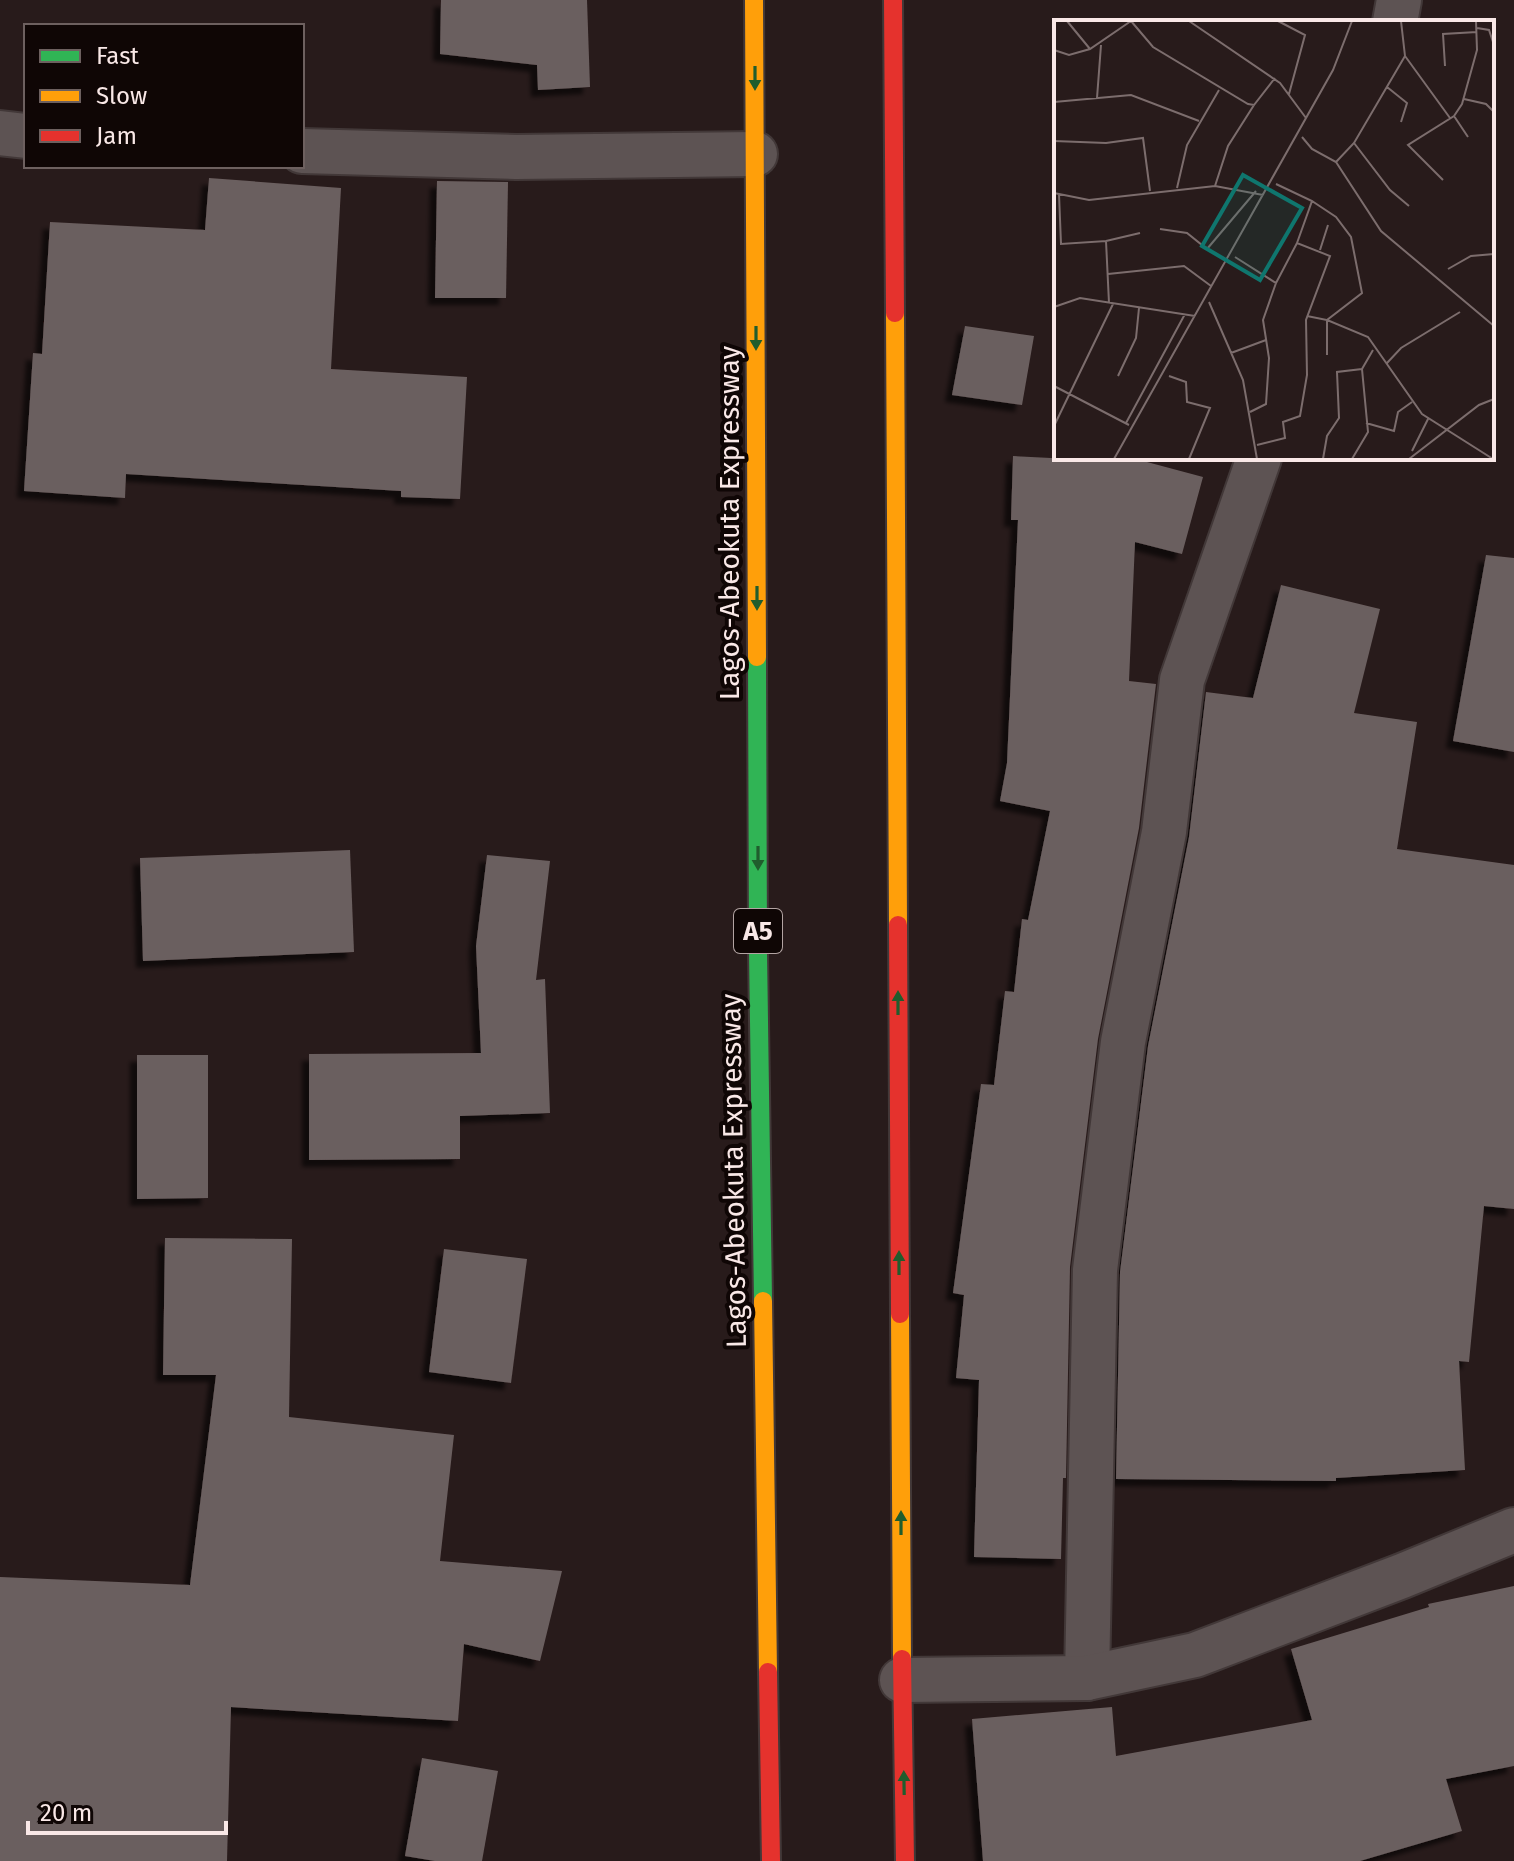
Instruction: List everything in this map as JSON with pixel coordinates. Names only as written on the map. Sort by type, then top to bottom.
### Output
[{"type":"highway","name":"Lagos-Abeokuta Expressway","points":[[754,0],[758,951],[771,1861]]},
{"type":"highway","points":[[893,0],[905,1861]]},
{"type":"street","points":[[1395,20],[1399,0]]},
{"type":"street","points":[[0,133],[24,136]]},
{"type":"street","points":[[304,151],[516,157],[755,154]]},
{"type":"street","points":[[1087,1678],[1095,1270],[1123,1042],[1164,832],[1182,680],[1258,460]]},
{"type":"street","points":[[902,1680],[1087,1678],[1195,1655],[1514,1530]]},
{"type":"building","points":[[441,0],[587,0],[590,87],[538,90],[537,65],[440,54]]},
{"type":"building","points":[[209,178],[341,188],[331,369],[467,377],[460,499],[401,497],[401,491],[126,474],[125,498],[24,491],[33,353],[42,354],[50,222],[205,230]]},
{"type":"building","points":[[437,181],[508,182],[506,298],[435,298]]},
{"type":"building","points":[[965,326],[1034,336],[1022,405],[952,395]]},
{"type":"building","points":[[1013,456],[1054,460],[1139,460],[1203,477],[1182,554],[1135,542],[1129,681],[1156,684],[1139,828],[1098,1039],[1070,1267],[1066,1478],[1063,1478],[1061,1559],[974,1557],[979,1380],[956,1378],[964,1295],[953,1293],[981,1084],[994,1085],[1005,991],[1014,992],[1022,919],[1028,920],[1050,811],[1000,801],[1007,763],[1018,520],[1011,520]]},
{"type":"building","points":[[1486,555],[1514,558],[1514,752],[1453,741]]},
{"type":"building","points":[[1281,585],[1380,609],[1354,713],[1417,722],[1397,849],[1514,865],[1514,1209],[1484,1206],[1469,1362],[1459,1361],[1465,1470],[1336,1478],[1336,1481],[1116,1479],[1120,1272],[1148,1046],[1189,837],[1206,692],[1253,698]]},
{"type":"building","points":[[350,850],[354,952],[143,961],[140,858]]},
{"type":"building","points":[[487,855],[550,861],[536,980],[545,979],[550,1113],[460,1116],[460,1159],[309,1160],[309,1054],[481,1053],[476,946]]},
{"type":"building","points":[[137,1055],[208,1055],[208,1198],[137,1199]]},
{"type":"building","points":[[165,1238],[292,1239],[289,1417],[454,1435],[440,1561],[562,1571],[540,1661],[464,1644],[458,1721],[231,1707],[227,1861],[0,1861],[0,1577],[190,1585],[216,1375],[163,1375]]},
{"type":"building","points":[[444,1249],[527,1259],[511,1383],[429,1372]]},
{"type":"building","points":[[1514,1586],[1514,1766],[1446,1779],[1462,1831],[1360,1861],[983,1861],[972,1719],[1112,1707],[1116,1756],[1312,1720],[1291,1649],[1429,1607],[1428,1604]]},
{"type":"building","points":[[422,1758],[498,1771],[482,1861],[435,1861],[405,1856]]},
{"type":"traffic: fast","points":[[757,657],[763,1301]]},
{"type":"traffic: slow","points":[[754,0],[757,657]]},
{"type":"traffic: slow","points":[[895,313],[898,925]]},
{"type":"traffic: slow","points":[[763,1301],[768,1672]]},
{"type":"traffic: slow","points":[[900,1314],[902,1659]]},
{"type":"traffic: jam","points":[[893,0],[895,313]]},
{"type":"traffic: jam","points":[[898,925],[900,1314]]},
{"type":"traffic: jam","points":[[902,1659],[905,1861]]},
{"type":"traffic: jam","points":[[768,1672],[771,1861]]}]
